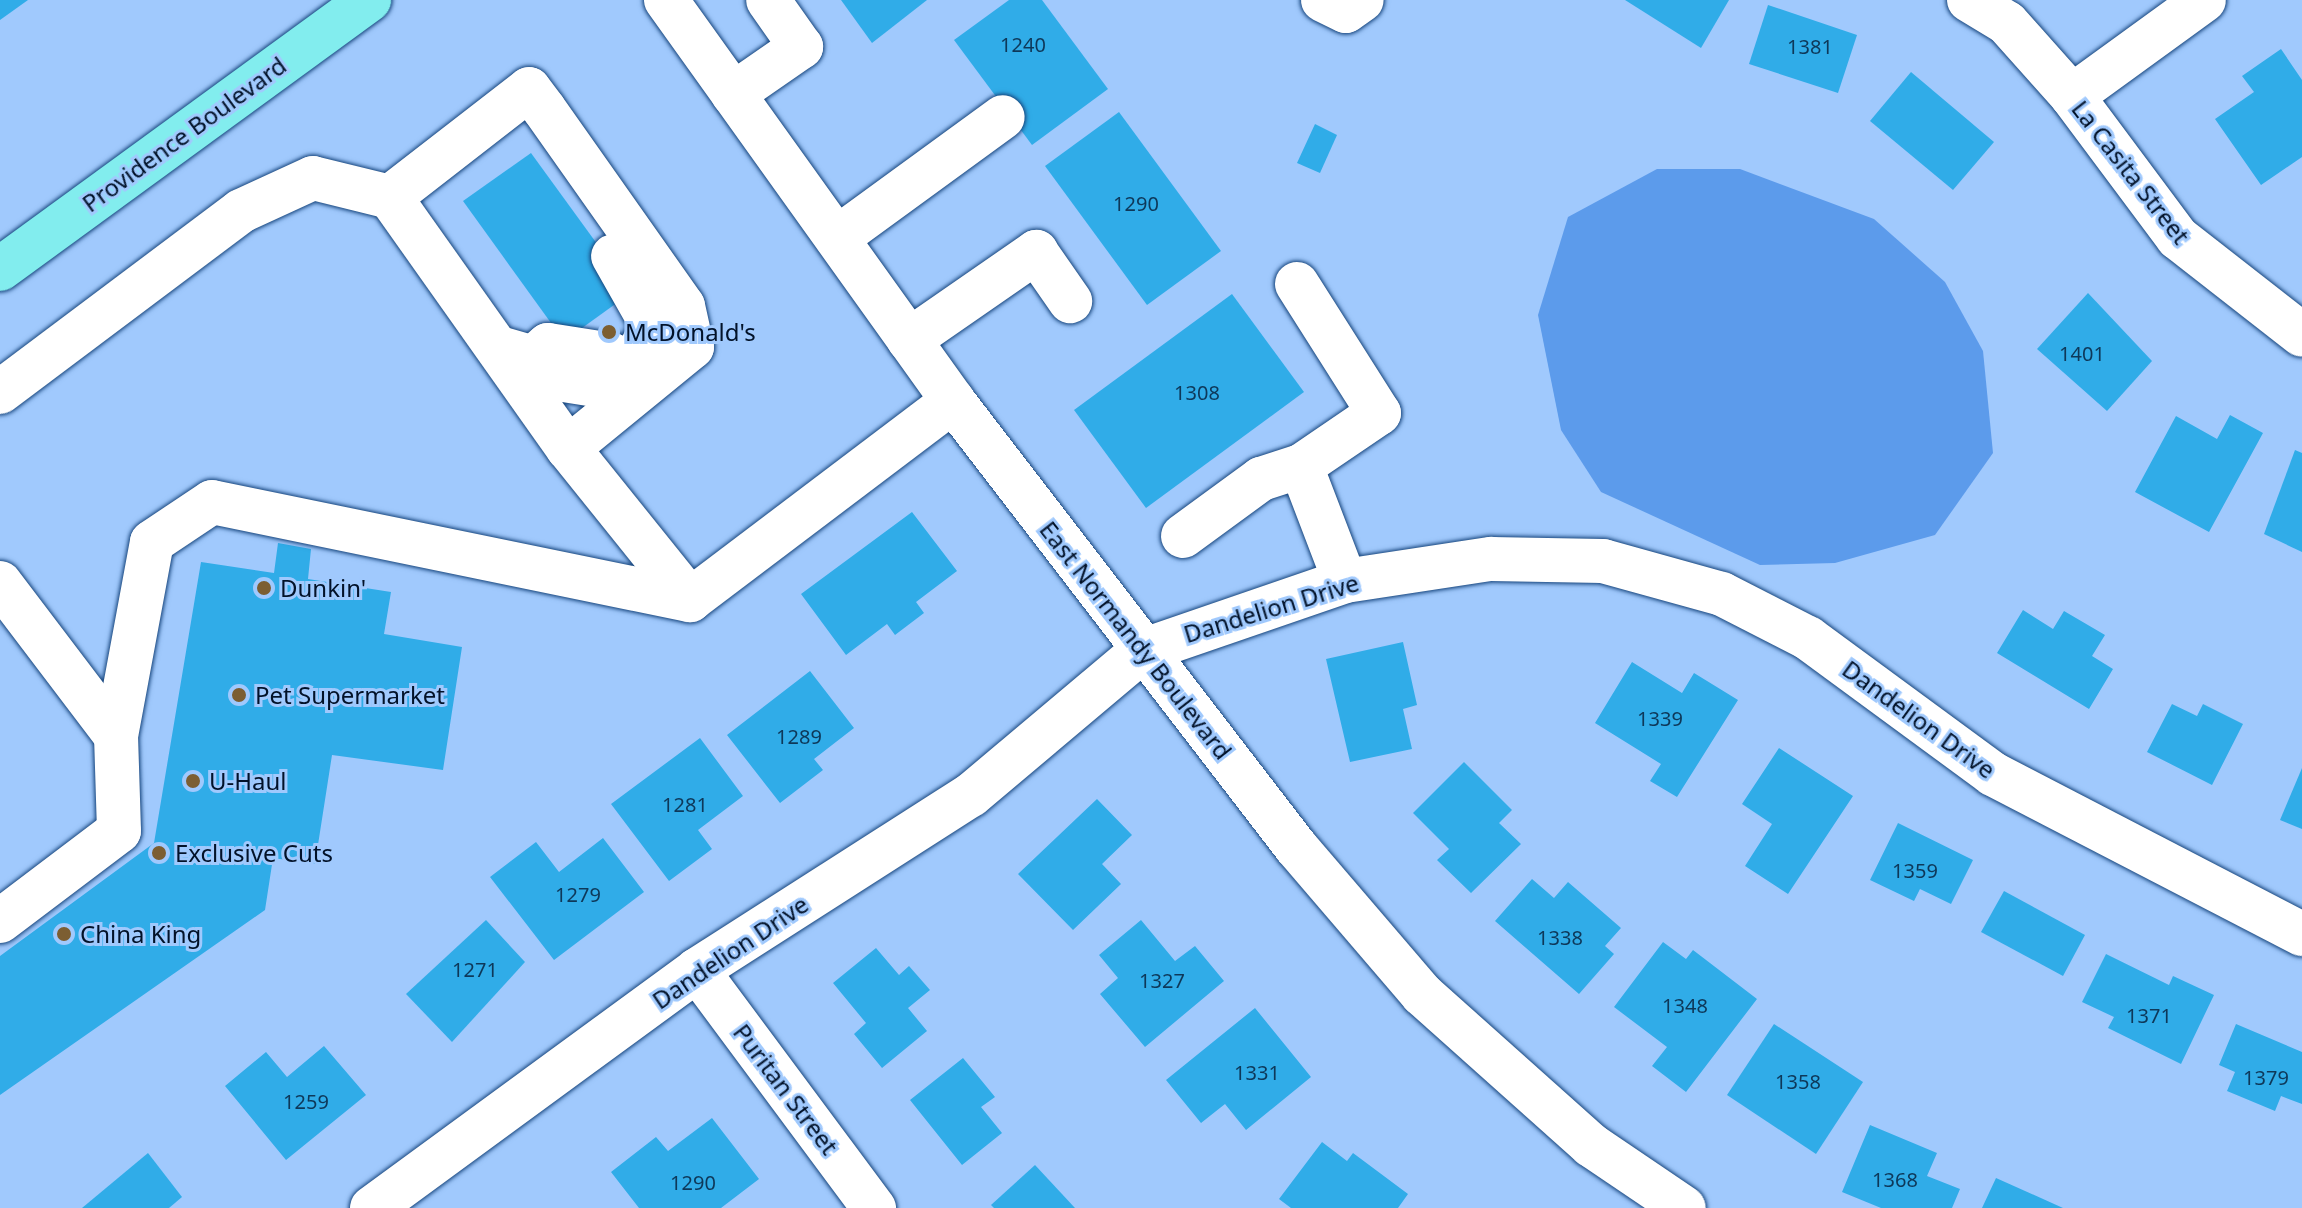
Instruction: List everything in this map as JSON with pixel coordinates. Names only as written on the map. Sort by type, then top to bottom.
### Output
[{"type":"main road","name":"Providence Boulevard","points":[[0,269],[369,0]]},
{"type":"street","name":"East Normandy Boulevard","points":[[666,0],[953,401],[1142,651],[1422,994],[1591,1145],[1684,1208]]},
{"type":"street","points":[[733,94],[801,47],[768,0]]},
{"type":"street","points":[[1323,0],[1346,11],[1362,0]]},
{"type":"street","name":"La Casita Street","points":[[1969,0],[2007,23],[2072,96],[2178,238],[2302,335]]},
{"type":"street","points":[[2072,96],[2204,0]]},
{"type":"street","points":[[390,197],[529,89],[544,109],[683,306],[692,347],[568,448]]},
{"type":"street","points":[[516,353],[548,345],[612,355],[631,370],[652,325],[641,296],[541,153],[544,109]]},
{"type":"street","points":[[837,238],[1003,117]]},
{"type":"street","points":[[0,392],[241,211],[313,178],[390,197],[516,353],[568,448],[690,600]]},
{"type":"street","points":[[909,340],[1036,252],[1070,301]]},
{"type":"street","points":[[1183,536],[1261,479],[1301,466],[1379,413],[1297,284]]},
{"type":"street","points":[[0,921],[119,831],[116,736],[152,542],[212,502],[690,600],[953,401]]},
{"type":"street","points":[[1301,466],[1345,581]]},
{"type":"street","name":"Dandelion Drive","points":[[372,1208],[697,970],[971,795],[1142,651],[1345,581],[1491,559],[1603,561],[1722,594],[1808,638],[1993,774],[2302,934]]},
{"type":"street","points":[[0,583],[116,736]]},
{"type":"street","name":"Puritan Street","points":[[697,970],[874,1208]]},
{"type":"water","points":[[1657,169],[1740,169],[1874,219],[1945,282],[1983,351],[1993,453],[1935,535],[1835,563],[1760,565],[1601,492],[1561,430],[1538,315],[1568,217]]},
{"type":"building","points":[[0,0],[28,0],[0,20]]},
{"type":"building","points":[[841,0],[927,0],[872,43]]},
{"type":"building","points":[[1009,0],[1042,0],[1108,89],[1032,145],[954,40]]},
{"type":"building","points":[[1625,0],[1729,0],[1701,48]]},
{"type":"building","points":[[1768,5],[1857,35],[1838,93],[1749,64]]},
{"type":"building","points":[[2281,49],[2302,80],[2302,157],[2261,185],[2215,119],[2254,92],[2242,76]]},
{"type":"building","points":[[1911,72],[1994,142],[1953,190],[1870,121]]},
{"type":"building","points":[[1119,112],[1221,251],[1147,305],[1045,166]]},
{"type":"building","points":[[1315,124],[1337,135],[1320,173],[1297,163]]},
{"type":"building","points":[[531,153],[632,292],[564,341],[463,201]]},
{"type":"building","points":[[2088,293],[2152,361],[2107,411],[2037,349]]},
{"type":"building","points":[[1232,294],[1304,392],[1146,508],[1074,410]]},
{"type":"building","points":[[2230,415],[2263,433],[2209,532],[2135,492],[2176,416],[2217,439]]},
{"type":"building","points":[[2295,450],[2302,453],[2302,552],[2264,534]]},
{"type":"building","points":[[912,512],[957,571],[916,602],[924,613],[895,635],[887,624],[846,655],[801,594]]},
{"type":"building","points":[[278,543],[311,549],[308,579],[391,592],[384,634],[462,647],[443,770],[332,755],[315,864],[273,858],[265,910],[0,1095],[0,956],[154,843],[201,562],[274,573]]},
{"type":"building","points":[[2023,610],[2053,629],[2064,611],[2105,635],[2092,656],[2113,669],[2089,709],[1997,653]]},
{"type":"building","points":[[1403,642],[1417,705],[1403,709],[1412,749],[1350,762],[1326,659]]},
{"type":"building","points":[[1632,662],[1682,693],[1694,673],[1738,700],[1677,797],[1650,781],[1661,764],[1595,723]]},
{"type":"building","points":[[810,671],[854,728],[814,759],[823,770],[780,803],[727,735]]},
{"type":"building","points":[[2172,704],[2197,716],[2203,704],[2243,724],[2212,785],[2147,752]]},
{"type":"building","points":[[700,738],[743,796],[698,830],[712,849],[669,881],[611,804]]},
{"type":"building","points":[[1779,748],[1853,796],[1788,894],[1745,866],[1772,824],[1742,804]]},
{"type":"building","points":[[1464,762],[1512,810],[1499,823],[1521,844],[1471,893],[1437,860],[1449,849],[1413,813]]},
{"type":"building","points":[[2302,768],[2302,829],[2280,820]]},
{"type":"building","points":[[1097,799],[1132,835],[1102,864],[1121,884],[1073,930],[1018,874]]},
{"type":"building","points":[[1898,823],[1973,860],[1951,904],[1920,889],[1914,901],[1870,880]]},
{"type":"building","points":[[603,838],[644,892],[554,960],[490,877],[536,842],[559,872]]},
{"type":"building","points":[[1532,879],[1554,898],[1568,882],[1621,928],[1605,946],[1614,954],[1579,994],[1495,921]]},
{"type":"building","points":[[2004,891],[2085,935],[2063,976],[1981,932]]},
{"type":"building","points":[[486,920],[525,962],[452,1042],[406,994]]},
{"type":"building","points":[[1141,920],[1175,961],[1195,946],[1224,981],[1145,1047],[1100,994],[1118,978],[1099,955]]},
{"type":"building","points":[[1663,942],[1686,959],[1693,950],[1757,999],[1686,1092],[1652,1066],[1667,1047],[1614,1007]]},
{"type":"building","points":[[876,948],[899,975],[909,966],[930,990],[908,1008],[927,1031],[882,1068],[854,1034],[866,1023],[833,983]]},
{"type":"building","points":[[2106,954],[2169,985],[2173,976],[2214,995],[2181,1064],[2108,1028],[2114,1017],[2082,1002]]},
{"type":"building","points":[[1255,1008],[1311,1077],[1246,1130],[1225,1104],[1201,1123],[1166,1080]]},
{"type":"building","points":[[1774,1024],[1863,1082],[1816,1154],[1727,1095]]},
{"type":"building","points":[[2236,1024],[2302,1052],[2302,1104],[2281,1096],[2275,1111],[2227,1091],[2235,1072],[2219,1065]]},
{"type":"building","points":[[324,1046],[366,1095],[286,1160],[225,1086],[266,1052],[287,1077]]},
{"type":"building","points":[[963,1058],[995,1097],[981,1107],[1002,1133],[962,1165],[910,1100]]},
{"type":"building","points":[[712,1118],[759,1179],[721,1208],[639,1208],[611,1172],[656,1137],[668,1151]]},
{"type":"building","points":[[1870,1125],[1937,1153],[1927,1176],[1960,1189],[1952,1208],[1881,1208],[1842,1192]]},
{"type":"building","points":[[1322,1142],[1347,1161],[1353,1153],[1408,1194],[1398,1208],[1291,1208],[1279,1199]]},
{"type":"building","points":[[148,1153],[182,1197],[169,1208],[82,1208]]},
{"type":"building","points":[[1035,1165],[1075,1208],[994,1208],[991,1205]]},
{"type":"building","points":[[1996,1178],[2063,1208],[1982,1208]]},
{"type":"place","name":"McDonald's","points":[[609,332]]},
{"type":"place","name":"Dunkin'","points":[[264,588]]},
{"type":"place","name":"Pet Supermarket","points":[[239,695]]},
{"type":"place","name":"U-Haul","points":[[193,781]]},
{"type":"place","name":"Exclusive Cuts","points":[[159,853]]},
{"type":"place","name":"China King","points":[[64,934]]}]
